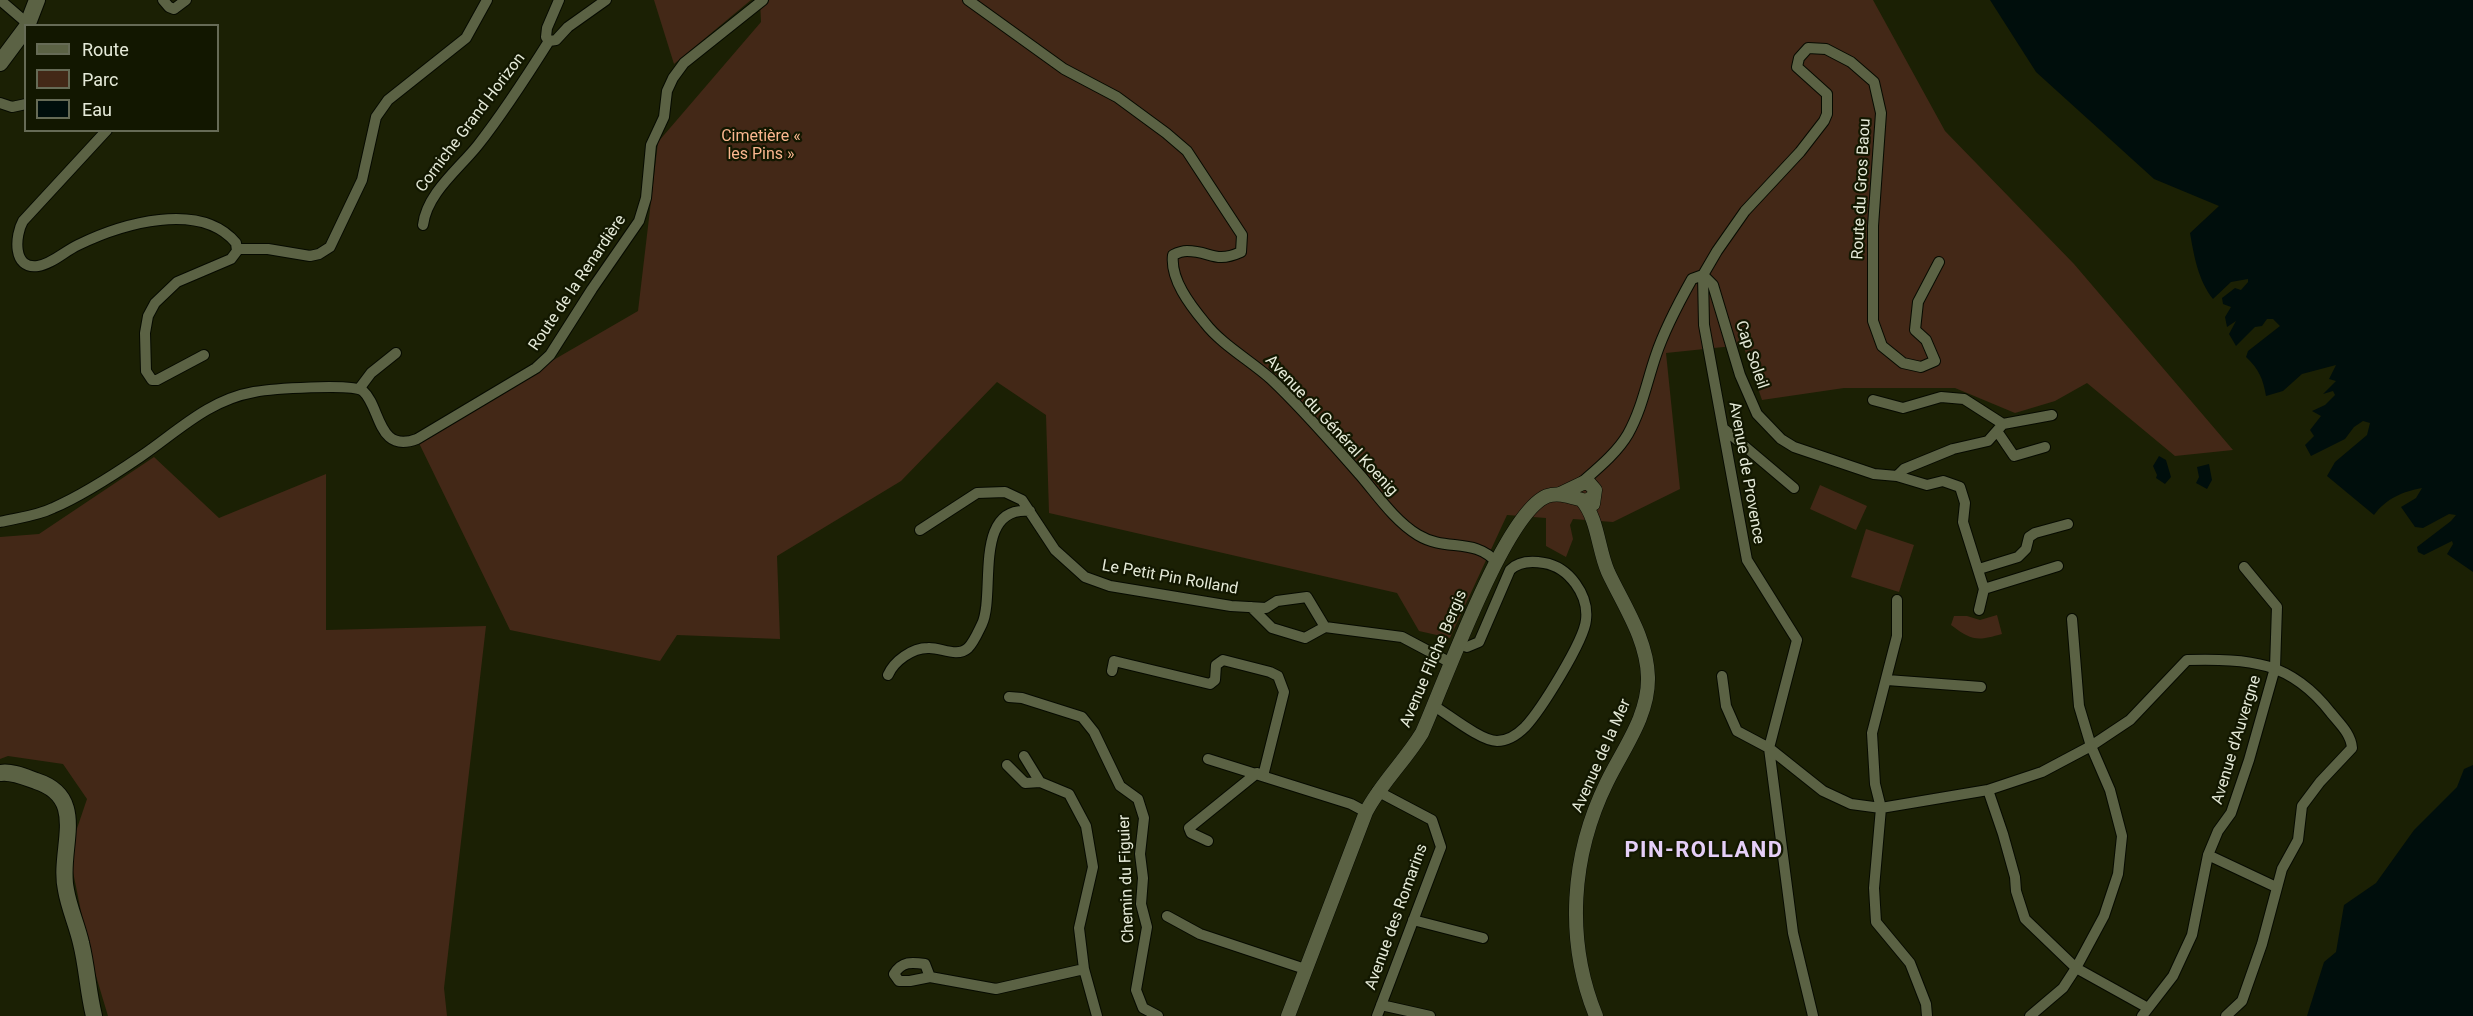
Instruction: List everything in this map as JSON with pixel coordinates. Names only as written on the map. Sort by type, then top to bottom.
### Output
[{"type":"main road","points":[[28,24],[38,0]]},
{"type":"main road","points":[[0,63],[24,30]]},
{"type":"main road","points":[[0,773],[15,774],[44,783],[57,793],[67,810],[69,821],[64,879],[81,940],[94,1016]]},
{"type":"street","points":[[0,0],[25,24]]},
{"type":"street","points":[[163,0],[174,9],[186,0]]},
{"type":"street","points":[[237,249],[268,249],[310,256],[319,254],[330,247],[362,180],[379,110],[388,100],[466,38],[487,0]]},
{"type":"street","points":[[558,0],[547,28],[546,37],[549,40],[556,40],[568,27],[606,0]]},
{"type":"street","name":"Route de la Renardière","points":[[359,389],[365,394],[383,430],[398,440],[410,441],[529,373],[545,361],[639,221],[646,198],[651,145],[664,117],[667,91],[673,78],[684,63],[764,0]]},
{"type":"street","name":"Avenue du Général Koenig","points":[[968,0],[1064,69],[1117,97],[1166,133],[1187,152],[1242,235],[1241,252],[1229,257],[1213,257],[1187,251],[1173,255],[1172,265],[1192,306],[1207,326],[1272,380],[1390,510],[1418,535],[1448,546],[1471,546],[1484,550],[1497,563]]},
{"type":"street","name":"Corniche Grand Horizon","points":[[423,225],[426,210],[434,197],[478,145],[522,84],[549,40]]},
{"type":"street","name":"Route du Gros Baou","points":[[1703,275],[1745,211],[1800,152],[1824,121],[1827,114],[1827,94],[1797,67],[1799,58],[1808,48],[1826,49],[1851,62],[1874,82],[1881,113],[1873,226],[1873,321],[1882,346],[1903,363],[1921,367],[1935,361],[1926,340],[1916,330],[1918,302],[1939,262]]},
{"type":"street","points":[[0,103],[12,107],[24,104]]},
{"type":"street","points":[[105,132],[23,220],[18,231],[18,253],[30,266],[40,266],[74,246],[117,228],[172,220],[195,220],[215,226],[233,239],[237,249],[234,256],[228,261],[177,282],[159,297],[148,316],[144,349],[146,371],[149,378],[157,380],[204,355]]},
{"type":"street","points":[[1585,492],[1602,464],[1628,435],[1649,385],[1656,356],[1670,319],[1692,279],[1703,275]]},
{"type":"street","name":"Avenue de Provence","points":[[1703,275],[1704,325],[1747,560],[1797,640],[1769,748],[1793,933],[1813,1016]]},
{"type":"street","name":"Cap Soleil","points":[[1703,275],[1713,285],[1740,375],[1757,414],[1781,439],[1794,447],[1874,474],[1897,476]]},
{"type":"street","points":[[0,522],[53,508],[140,457],[197,415],[231,398],[255,391],[352,386],[359,389],[372,373],[396,353]]},
{"type":"street","points":[[1873,400],[1904,408],[1941,397],[1964,399],[2000,427],[2014,456],[2045,447]]},
{"type":"street","points":[[1979,610],[1984,589],[1963,522],[1965,503],[1960,487],[1943,481],[1927,485],[1897,476],[1904,469],[1953,449],[1988,441],[2000,427],[2052,415]]},
{"type":"street","points":[[1723,428],[1794,488]]},
{"type":"street","points":[[1585,492],[1602,464]]},
{"type":"street","name":"Le Petit Pin Rolland","points":[[920,530],[977,494],[1005,492],[1022,500],[1055,550],[1085,577],[1110,586],[1251,607],[1266,608],[1278,601],[1307,597],[1325,627]]},
{"type":"street","name":"Avenue Fliche Bergis","points":[[1288,1016],[1366,812],[1377,791],[1412,750],[1434,706],[1473,607],[1497,563],[1525,517],[1543,499],[1585,492]]},
{"type":"street","name":"Avenue de la Mer","points":[[1585,492],[1599,549],[1642,644],[1647,662],[1648,680],[1641,717],[1596,805],[1586,834],[1577,880],[1575,919],[1578,952],[1584,983],[1596,1016]]},
{"type":"street","points":[[888,675],[899,660],[918,650],[928,648],[960,652],[968,649],[986,616],[988,566],[994,533],[1003,518],[1010,513],[1030,511]]},
{"type":"street","points":[[1979,568],[2018,557],[2026,549],[2029,537],[2035,533],[2068,524]]},
{"type":"street","points":[[1434,706],[1482,736],[1495,741],[1515,736],[1535,714],[1584,630],[1587,618],[1585,603],[1568,573],[1556,565],[1539,562],[1521,563],[1510,570],[1479,642],[1467,647],[1458,644]]},
{"type":"street","points":[[1984,589],[2058,566]]},
{"type":"street","name":"Avenue d'Auvergne","points":[[2145,1012],[2173,976],[2192,935],[2208,855],[2218,831],[2231,813],[2249,760],[2275,668],[2277,607],[2244,567]]},
{"type":"street","points":[[1897,600],[1897,636],[1872,733],[1875,784],[1881,807],[1874,888],[1876,922],[1910,963],[1926,1004],[1927,1016]]},
{"type":"street","name":"Le Petit Pin Rolland","points":[[1251,607],[1272,628],[1305,638],[1325,627],[1402,637],[1451,663]]},
{"type":"street","points":[[2030,1016],[2062,988],[2076,968],[2104,916],[2118,874],[2122,836],[2110,790],[2091,746],[2079,706],[2072,619]]},
{"type":"street","points":[[1112,671],[1114,661],[1210,684],[1215,680],[1216,665],[1222,660],[1278,676],[1284,692],[1260,774],[1189,828],[1191,833],[1208,841]]},
{"type":"street","points":[[1722,676],[1726,706],[1737,731],[1769,748],[1823,791],[1851,804],[1881,807],[1988,790],[2042,772],[2091,746],[2130,720],[2187,660],[2236,660],[2275,668],[2301,681],[2324,703],[2351,739],[2352,748],[2320,782],[2302,806],[2298,840],[2282,869],[2262,944],[2242,1001],[2226,1016]]},
{"type":"street","points":[[1887,680],[1981,687]]},
{"type":"street","name":"Chemin du Figuier","points":[[1009,697],[1022,698],[1082,717],[1094,732],[1120,786],[1138,799],[1144,818],[1140,854],[1143,878],[1142,904],[1147,927],[1136,990],[1143,1008],[1158,1016]]},
{"type":"street","points":[[1024,756],[1040,782]]},
{"type":"street","points":[[1208,759],[1351,804],[1366,812]]},
{"type":"street","points":[[1007,765],[1025,783],[1040,782],[1069,794],[1086,826],[1093,867],[1079,928],[1084,969],[1097,1016]]},
{"type":"street","points":[[1988,790],[2003,834],[2025,919],[2076,968],[2145,1012]]},
{"type":"street","name":"Avenue des Romarins","points":[[1377,791],[1432,820],[1441,847],[1377,1016]]},
{"type":"street","points":[[2208,855],[2276,887]]},
{"type":"street","points":[[1167,916],[1200,933],[1305,969]]},
{"type":"street","points":[[1413,920],[1483,938]]},
{"type":"street","points":[[930,977],[996,989],[1084,969]]},
{"type":"street","points":[[1381,1005],[1430,1016]]},
{"type":"green space","points":[[654,0],[751,0],[674,64]]},
{"type":"green space","name":"Cimetière « les Pins »","points":[[760,0],[1873,0],[1945,131],[2074,264],[2233,450],[2175,456],[2087,383],[2055,401],[2015,413],[1955,388],[1844,388],[1762,400],[1743,345],[1666,353],[1680,489],[1613,522],[1573,519],[1570,525],[1573,539],[1566,557],[1546,546],[1546,518],[1507,515],[1450,638],[1419,631],[1397,593],[1049,513],[1046,415],[997,382],[901,481],[777,556],[780,639],[677,635],[660,661],[510,630],[417,439],[638,311],[658,142],[761,22]]},
{"type":"green space","points":[[154,457],[219,518],[326,474],[326,630],[486,626],[444,988],[447,1016],[108,1016],[90,956],[69,852],[87,799],[63,764],[8,756],[0,759],[0,537],[39,534]]},
{"type":"green space","points":[[1820,485],[1867,506],[1856,530],[1810,509]]},
{"type":"green space","points":[[1866,529],[1914,545],[1899,592],[1851,577]]},
{"type":"green space","points":[[1997,615],[2002,634],[1993,636],[1970,637],[1951,625],[1954,616],[1967,616],[1980,620]]},
{"type":"water","points":[[1990,0],[2473,0],[2473,572],[2447,554],[2453,544],[2452,541],[2424,555],[2418,552],[2417,547],[2456,515],[2449,514],[2423,528],[2415,527],[2401,507],[2416,498],[2422,488],[2395,497],[2384,504],[2374,515],[2327,476],[2335,462],[2367,435],[2370,423],[2363,421],[2354,427],[2345,439],[2311,456],[2305,445],[2314,436],[2310,430],[2321,416],[2312,411],[2325,405],[2335,395],[2333,391],[2323,394],[2336,381],[2329,379],[2336,365],[2302,374],[2283,391],[2266,396],[2260,375],[2246,357],[2248,351],[2280,326],[2273,319],[2267,319],[2262,326],[2255,327],[2236,346],[2229,334],[2236,321],[2227,327],[2225,317],[2231,307],[2223,304],[2222,298],[2235,288],[2241,290],[2248,279],[2231,282],[2213,299],[2200,276],[2195,259],[2190,233],[2219,206],[2154,179],[2036,72]]},
{"type":"water","points":[[2159,456],[2166,460],[2171,477],[2165,484],[2156,478],[2153,466]]},
{"type":"water","points":[[2209,464],[2212,480],[2207,489],[2196,483],[2199,477],[2197,467]]},
{"type":"water","points":[[2473,765],[2473,1016],[2307,1016],[2324,962],[2336,952],[2344,905],[2376,883],[2414,830],[2457,787],[2464,769]]},
{"type":"district","name":"PIN-ROLLAND","points":[[1704,851]]}]
